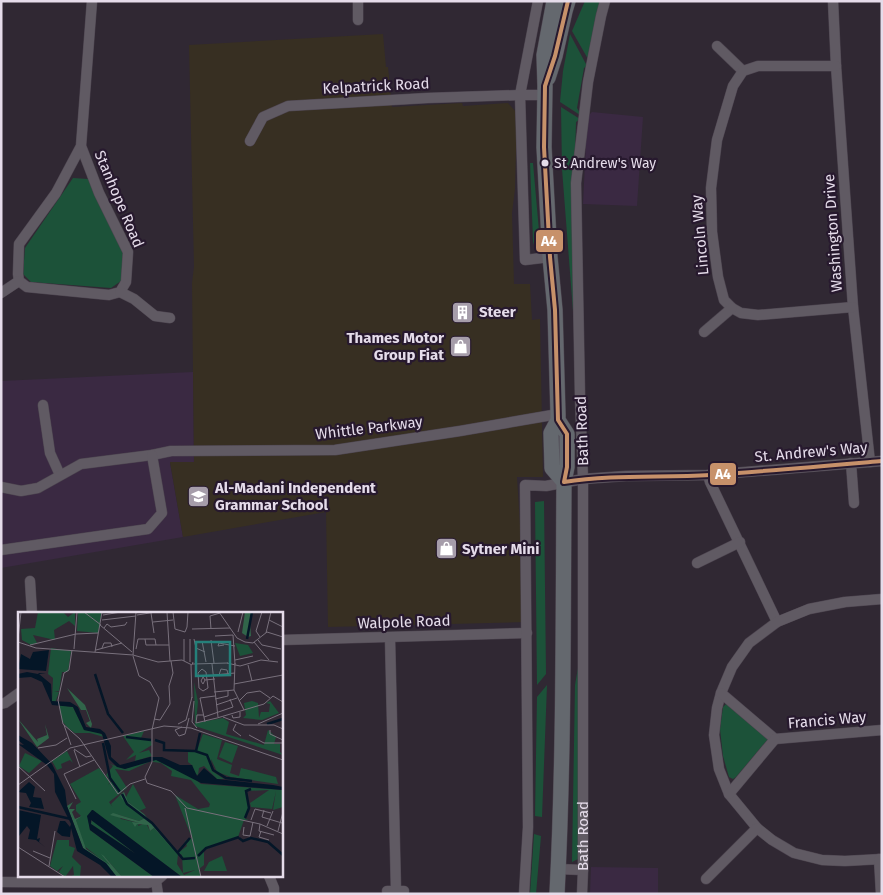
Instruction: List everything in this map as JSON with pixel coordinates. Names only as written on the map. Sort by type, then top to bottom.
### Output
[{"type":"main road","name":"Bath Road","points":[[554,1],[544,55],[544,147],[555,310],[558,417],[568,434],[567,467],[564,482],[557,894]]},
{"type":"main road","name":"Bath Road","points":[[545,91],[568,1]]},
{"type":"street","name":"Stanhope Road","points":[[19,281],[20,244],[56,193],[80,146],[92,1]]},
{"type":"street","points":[[358,1],[358,20]]},
{"type":"street","points":[[538,1],[520,95],[525,260],[550,257]]},
{"type":"street","name":"Bath Road","points":[[582,894],[584,479],[580,387],[576,183],[588,82],[605,1]]},
{"type":"street","name":"Washington Drive","points":[[833,1],[853,307],[870,462]]},
{"type":"street","points":[[717,46],[743,71],[758,66],[836,66]]},
{"type":"street","name":"Lincoln Way","points":[[732,308],[724,300],[718,278],[712,232],[711,188],[717,140],[733,86],[743,71]]},
{"type":"street","name":"Kelpatrick Road","points":[[250,142],[263,117],[288,106],[520,95],[545,91]]},
{"type":"street","name":"Stanhope Road","points":[[80,146],[99,193],[128,252],[126,282],[120,292]]},
{"type":"street","points":[[1,293],[19,281],[27,287],[109,295],[120,292],[134,299],[155,316],[170,318]]},
{"type":"street","points":[[704,332],[732,308],[741,313],[758,316],[853,307]]},
{"type":"street","points":[[43,405],[50,453],[60,475]]},
{"type":"street","name":"Whittle Parkway","points":[[1,487],[21,491],[38,488],[81,464],[171,451],[335,450],[558,417]]},
{"type":"street","points":[[1,550],[148,529],[162,513],[152,455]]},
{"type":"street","name":"St. Andrew's Way","points":[[527,633],[525,485],[546,486],[584,479],[626,476],[708,475],[882,461]]},
{"type":"street","points":[[851,463],[854,503]]},
{"type":"street","points":[[708,475],[777,622]]},
{"type":"street","points":[[698,563],[740,542]]},
{"type":"street","points":[[30,581],[32,612]]},
{"type":"street","points":[[881,894],[880,859],[822,860],[794,853],[772,840],[757,828],[729,794],[719,769],[714,734],[721,693],[732,667],[749,643],[777,622],[809,608],[882,599]]},
{"type":"street","points":[[524,894],[528,827],[527,633]]},
{"type":"street","name":"Walpole Road","points":[[282,640],[527,633]]},
{"type":"street","points":[[390,638],[396,891]]},
{"type":"street","points":[[721,693],[775,739],[729,794]]},
{"type":"street","points":[[1,704],[18,694]]},
{"type":"street","name":"Francis Way","points":[[775,739],[882,730]]},
{"type":"street","points":[[706,878],[757,828]]},
{"type":"street","points":[[558,869],[583,870]]},
{"type":"street","points":[[270,878],[274,888],[274,894]]},
{"type":"street","points":[[1,882],[148,883],[159,879],[158,894]]},
{"type":"shaded area","points":[[383,34],[392,107],[462,103],[463,106],[508,103],[517,113],[515,189],[512,213],[514,284],[530,284],[532,320],[540,319],[543,477],[517,477],[526,622],[328,627],[326,512],[183,537],[170,462],[194,462],[192,283],[194,266],[189,45]]},
{"type":"shaded area","points":[[592,112],[643,117],[637,206],[583,204],[586,142],[589,115]]},
{"type":"shaded area","points":[[193,372],[194,462],[170,463],[183,537],[1,568],[1,381]]},
{"type":"shaded area","points":[[591,867],[658,868],[658,894],[590,894]]},
{"type":"green space","points":[[585,1],[601,1],[588,59],[572,31]]},
{"type":"green space","points":[[570,34],[587,66],[584,68],[577,108],[580,115],[560,102],[563,71]]},
{"type":"green space","points":[[561,107],[580,119],[576,122],[573,220],[575,337],[562,169]]},
{"type":"green space","points":[[530,163],[533,163],[539,231],[537,233],[538,249],[535,249],[533,241]]},
{"type":"green space","points":[[73,178],[88,179],[124,255],[121,281],[111,288],[31,282],[23,274],[25,248]]},
{"type":"green space","points":[[544,501],[546,674],[537,685],[535,502]]},
{"type":"green space","points":[[579,662],[578,859],[572,862],[575,685]]},
{"type":"green space","points":[[547,685],[542,817],[535,816],[537,697]]},
{"type":"green space","points":[[728,702],[768,739],[733,779],[729,777],[723,756],[720,729],[723,707]]},
{"type":"green space","points":[[534,834],[541,836],[536,894],[530,894]]},
{"type":"transit line","name":"A4","points":[[564,482],[567,467],[567,434],[558,420],[555,310],[544,147],[545,86],[555,56],[568,1]]},
{"type":"transit line","name":"A4","points":[[564,482],[619,477],[710,475],[882,461]]},
{"type":"place","name":"St Andrew's Way","points":[[545,163]]},
{"type":"place","name":"Steer","points":[[463,312]]},
{"type":"place","name":"Thames Motor Group Fiat","points":[[460,347]]},
{"type":"place","name":"Al-Madani Independent Grammar School","points":[[199,497]]},
{"type":"place","name":"Sytner Mini","points":[[446,549]]}]
